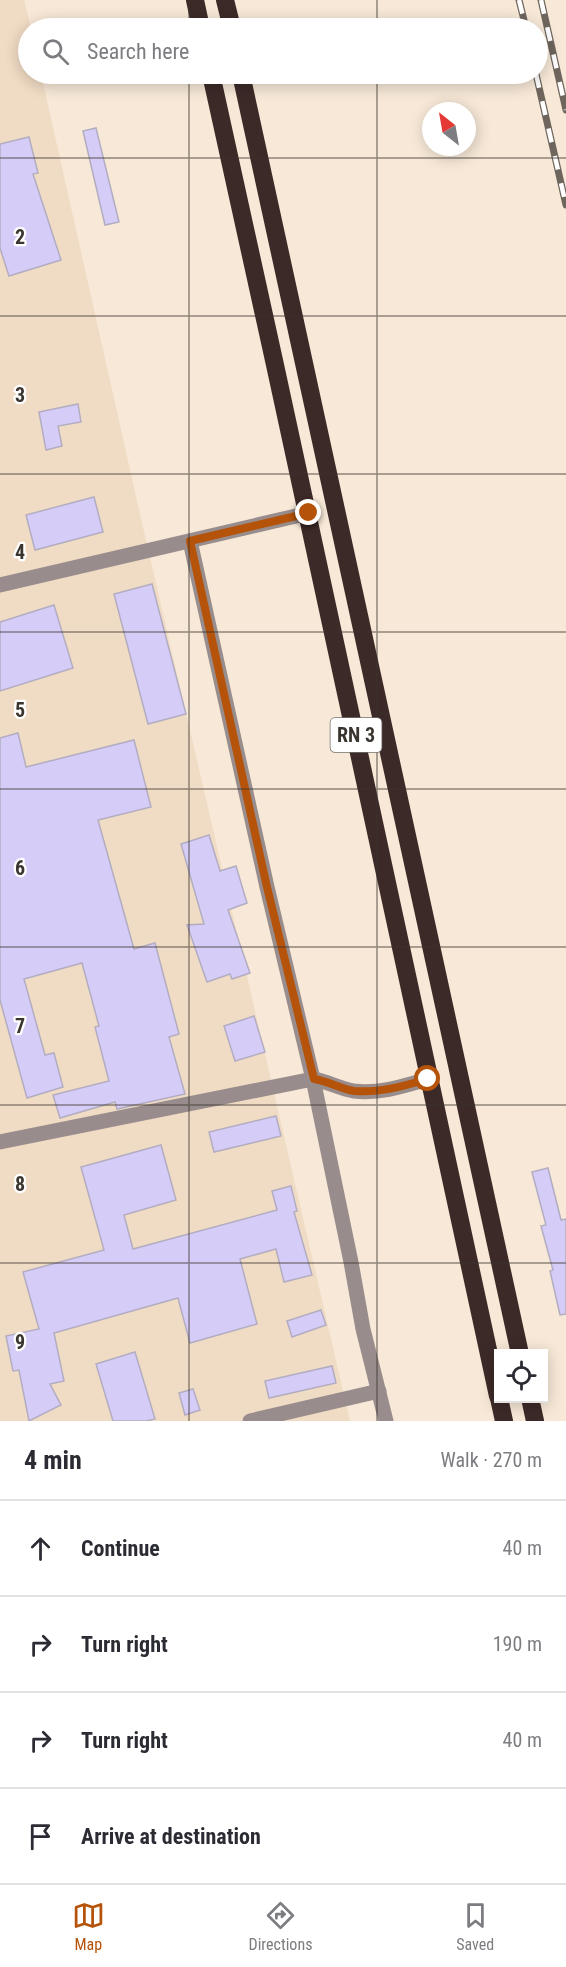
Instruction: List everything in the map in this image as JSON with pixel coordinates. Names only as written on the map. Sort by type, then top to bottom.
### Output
[{"type":"highway","points":[[195,0],[199,18]]},
{"type":"highway","points":[[225,0],[230,18]]},
{"type":"highway","name":"RN 3","points":[[213,84],[309,513],[428,1079],[494,1375]]},
{"type":"highway","name":"RN 3","points":[[243,84],[519,1349]]},
{"type":"highway","name":"RN 3","points":[[500,1403],[504,1421]]},
{"type":"highway","points":[[531,1403],[535,1421]]},
{"type":"street","points":[[0,585],[309,513]]},
{"type":"street","points":[[190,541],[267,887],[314,1079],[363,1329],[387,1421]]},
{"type":"street","points":[[0,1142],[314,1079],[327,1081],[352,1091],[375,1091],[428,1079]]},
{"type":"street","points":[[250,1421],[379,1391]]},
{"type":"shaded area","points":[[0,0],[24,0],[28,18],[18,18],[18,84],[43,84],[142,523],[350,1421],[0,1421]]},
{"type":"building","points":[[96,128],[119,222],[105,225],[83,131]]},
{"type":"building","points":[[29,137],[38,173],[33,174],[61,260],[9,276],[0,248],[0,144]]},
{"type":"building","points":[[78,404],[81,422],[58,426],[62,446],[46,450],[39,412]]},
{"type":"building","points":[[94,497],[103,532],[35,550],[26,515]]},
{"type":"building","points":[[152,584],[186,714],[148,724],[114,594]]},
{"type":"building","points":[[54,605],[73,668],[0,691],[0,622]]},
{"type":"building","points":[[18,733],[26,767],[134,740],[151,807],[98,820],[134,949],[155,943],[179,1034],[169,1037],[185,1094],[117,1109],[115,1102],[60,1118],[53,1095],[109,1081],[95,1027],[99,1026],[82,963],[24,979],[45,1055],[54,1053],[63,1087],[27,1098],[0,1000],[0,738]]},
{"type":"building","points":[[209,835],[220,871],[236,866],[247,903],[228,910],[250,973],[232,979],[230,974],[207,982],[187,925],[204,924],[181,844]]},
{"type":"building","points":[[254,1016],[265,1052],[235,1061],[224,1026]]},
{"type":"building","points":[[276,1116],[281,1136],[214,1152],[209,1132]]},
{"type":"building","points":[[161,1145],[176,1200],[124,1215],[133,1249],[277,1210],[272,1191],[291,1186],[297,1211],[294,1212],[312,1275],[284,1282],[276,1249],[240,1259],[257,1324],[190,1343],[178,1298],[54,1333],[64,1381],[50,1384],[61,1405],[29,1421],[19,1370],[13,1371],[6,1336],[39,1329],[23,1272],[104,1250],[81,1167]]},
{"type":"building","points":[[548,1168],[561,1220],[566,1219],[566,1314],[560,1315],[550,1271],[553,1270],[541,1226],[546,1225],[532,1172]]},
{"type":"building","points":[[321,1310],[326,1325],[292,1337],[287,1321]]},
{"type":"building","points":[[135,1352],[155,1419],[113,1421],[96,1364]]},
{"type":"building","points":[[332,1366],[336,1383],[269,1398],[265,1381]]},
{"type":"building","points":[[193,1389],[200,1410],[185,1415],[179,1393]]},
{"type":"railway","points":[[519,0],[524,18]]},
{"type":"railway","points":[[541,0],[545,18]]},
{"type":"railway","points":[[548,31],[566,110]]},
{"type":"railway","points":[[538,84],[566,205]]},
{"type":"route","points":[[309,513],[190,541],[267,887],[314,1079],[327,1081],[352,1091],[375,1091],[428,1079]]}]
